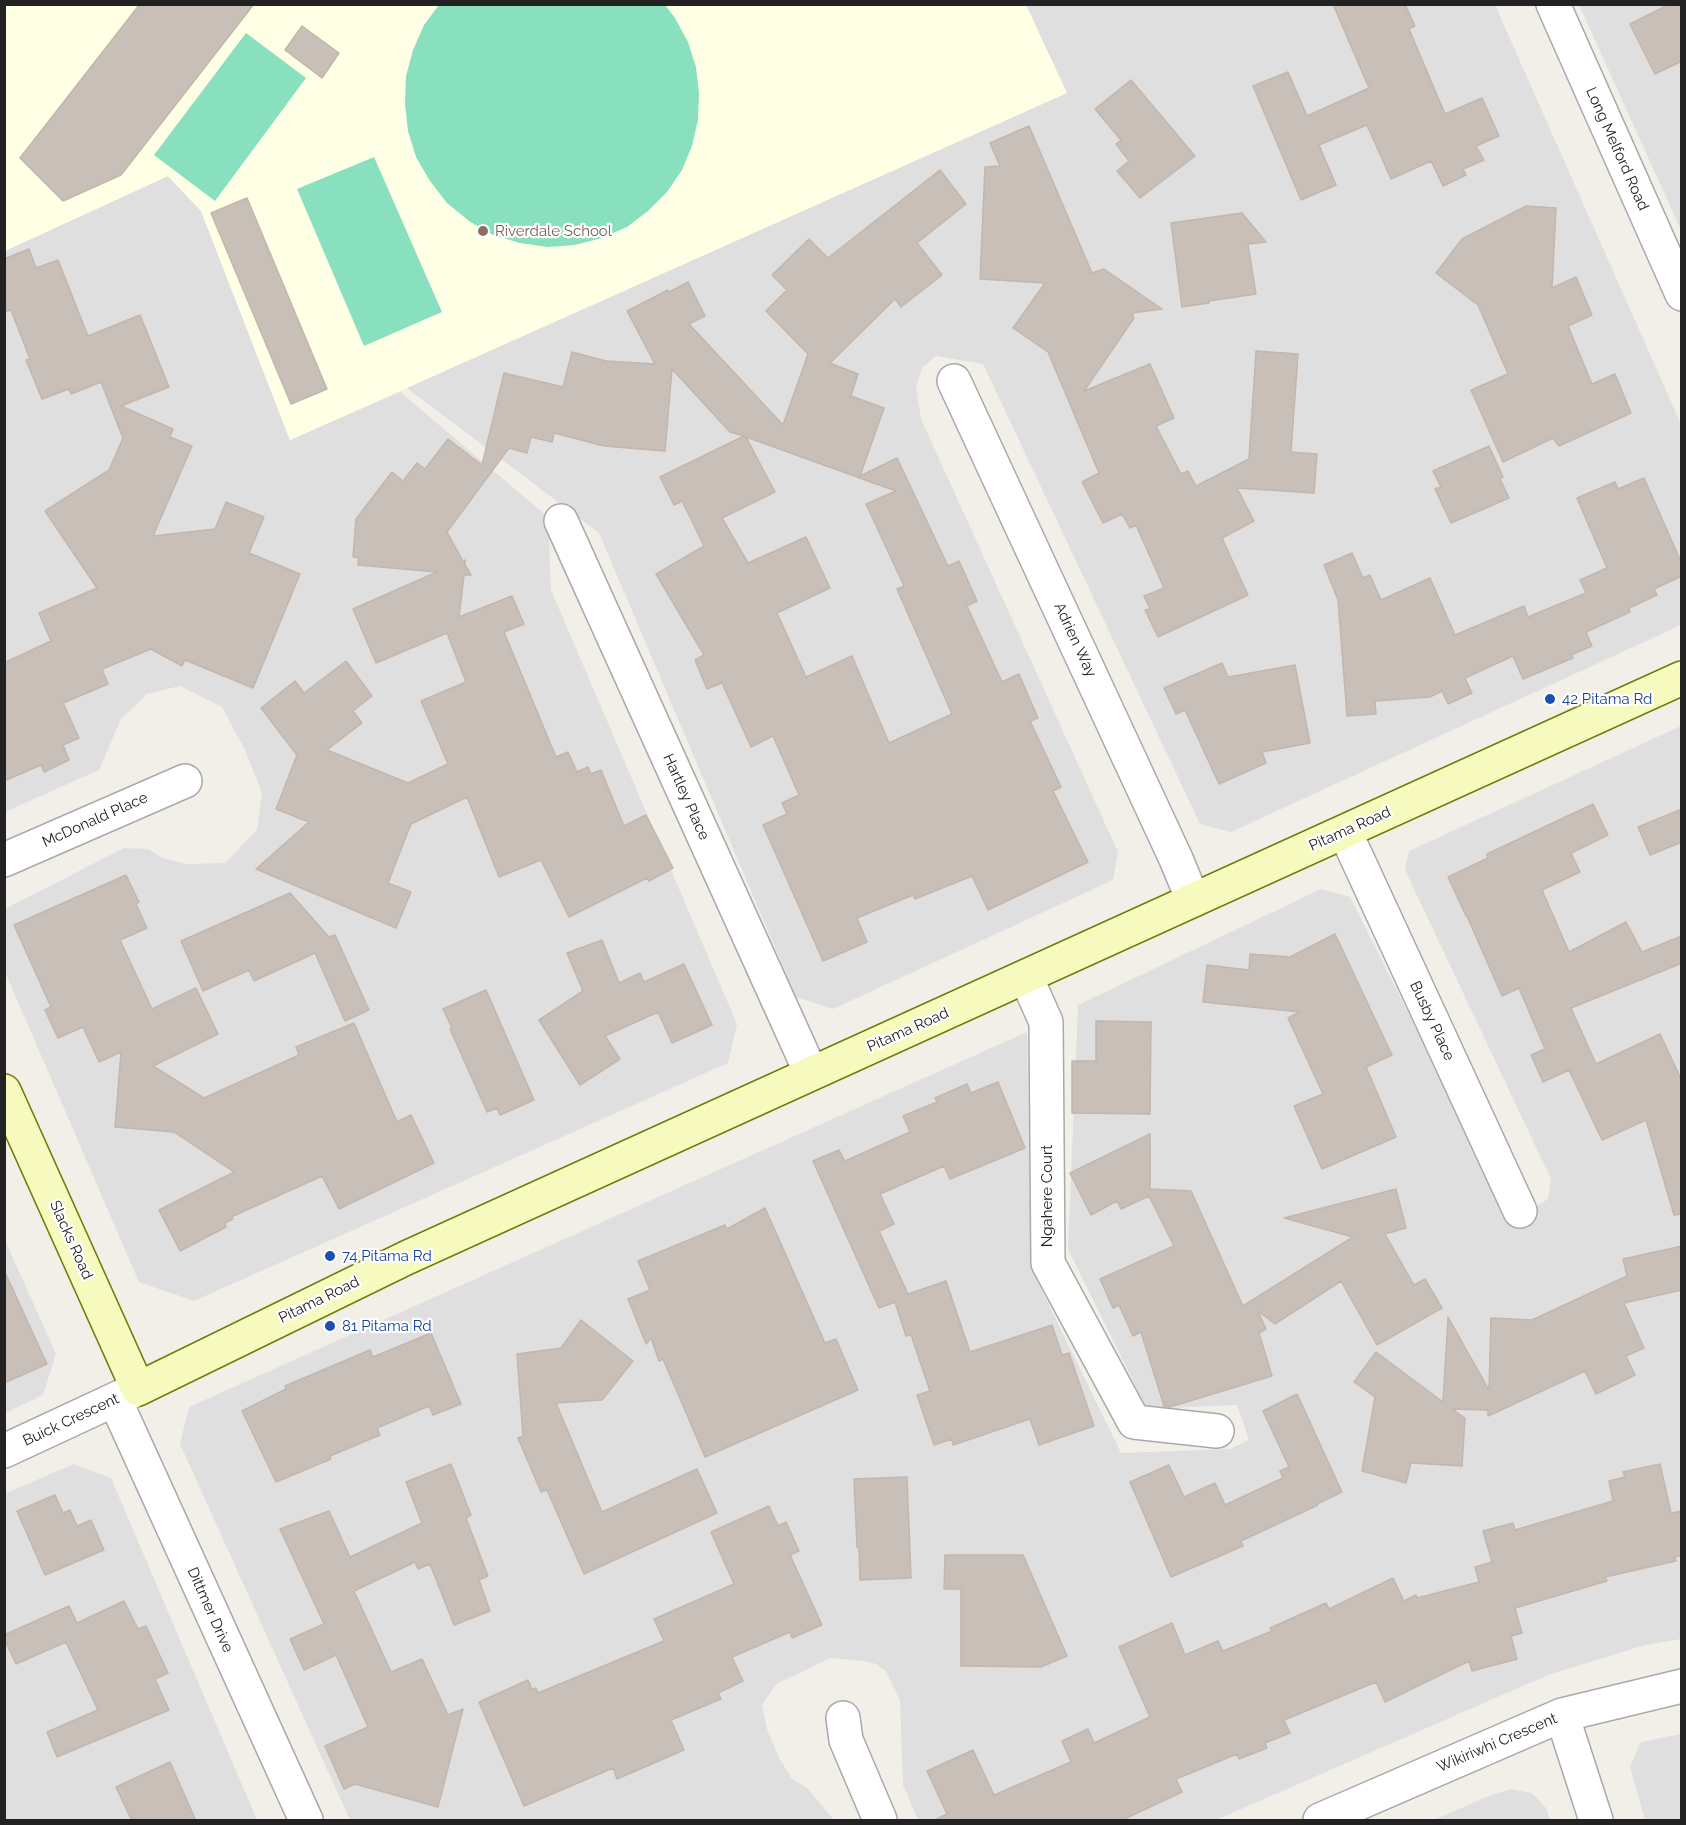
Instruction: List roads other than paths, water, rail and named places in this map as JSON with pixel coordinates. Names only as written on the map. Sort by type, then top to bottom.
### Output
[{"type":"street","name":"Long Melford Road","points":[[1553,4],[1682,294]]},
{"type":"street","name":"Adrien Way","points":[[954,381],[1193,900]]},
{"type":"street","name":"Hartley Place","points":[[561,521],[811,1073]]},
{"type":"street","name":"Pitama Road","points":[[126,1394],[406,1258],[1682,678]]},
{"type":"street","name":"McDonald Place","points":[[4,860],[185,781]]},
{"type":"street","name":"Busby Place","points":[[1345,832],[1521,1211]]},
{"type":"street","name":"Ngahere Court","points":[[1026,977],[1046,1022],[1048,1263],[1134,1422],[1217,1431]]},
{"type":"street","name":"Slacks Road","points":[[4,1091],[126,1394]]},
{"type":"street","name":"Buick Crescent","points":[[4,1451],[126,1394]]},
{"type":"street","name":"Dittmer Drive","points":[[126,1394],[306,1821]]},
{"type":"street","name":"Wikiriwhi Crescent","points":[[1320,1821],[1562,1715],[1682,1686]]},
{"type":"street","points":[[1562,1715],[1596,1821]]},
{"type":"street","points":[[843,1718],[846,1740],[880,1821]]},
{"type":"place","name":"Riverdale School","points":[[483,231]]},
{"type":"place","name":"42 Pitama Rd","points":[[1550,699]]},
{"type":"place","name":"74 Pitama Rd","points":[[330,1256]]},
{"type":"place","name":"81 Pitama Rd","points":[[330,1326]]}]
